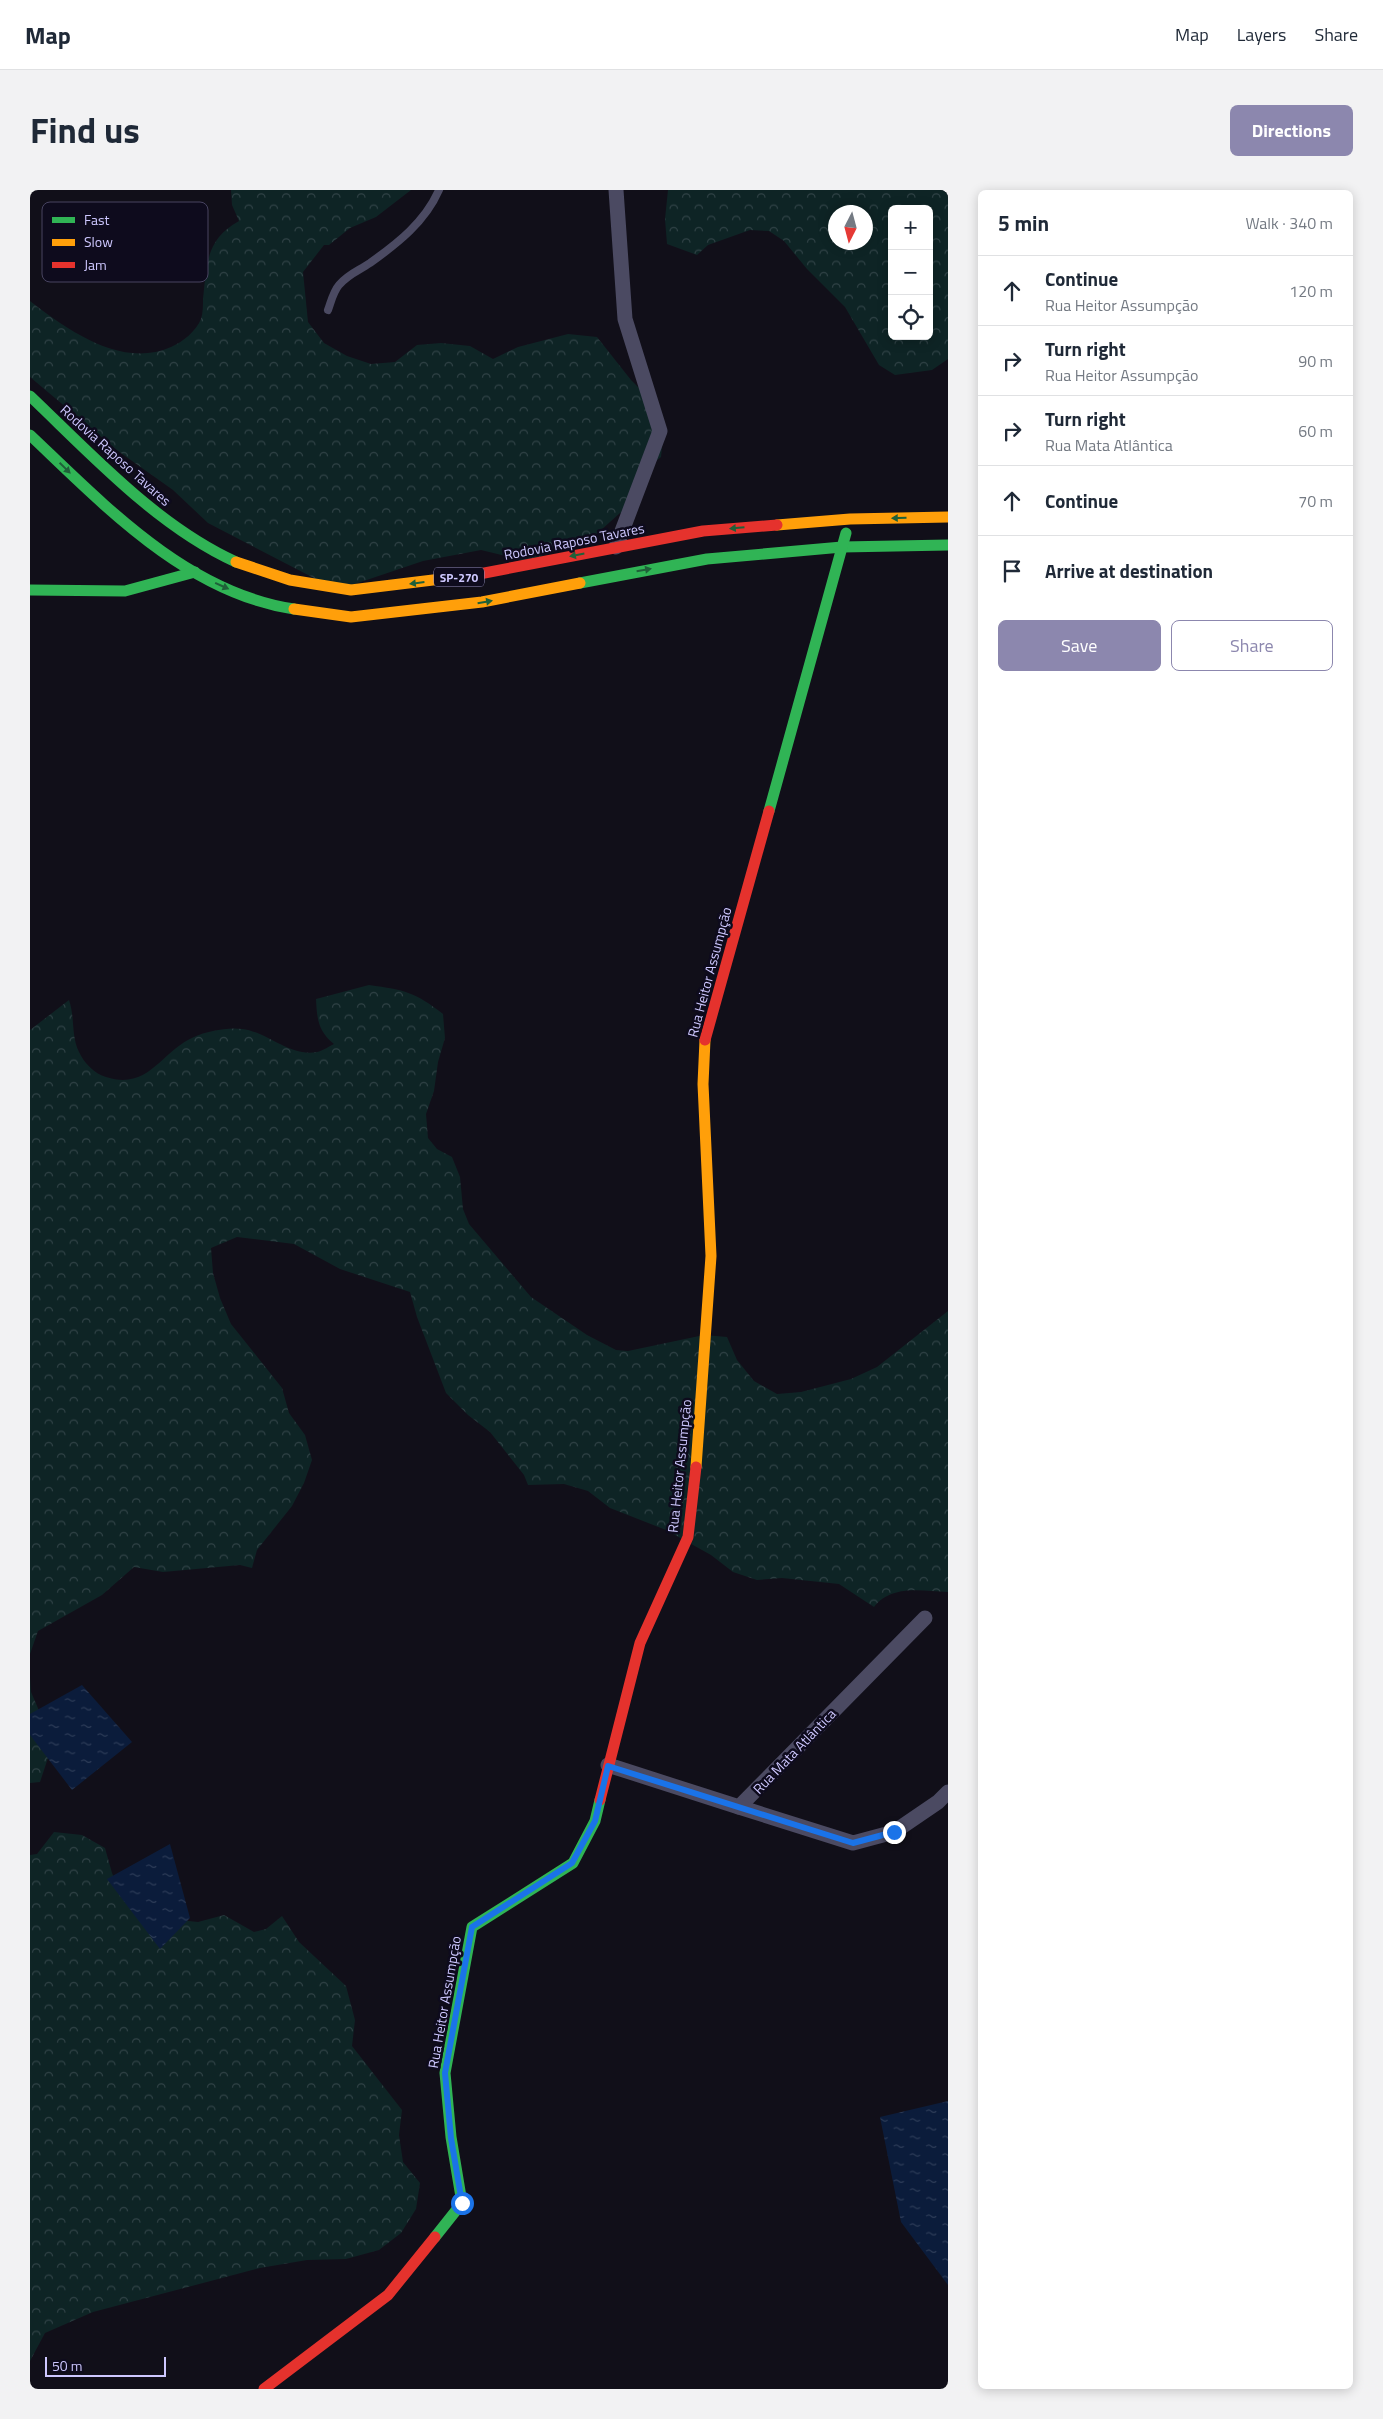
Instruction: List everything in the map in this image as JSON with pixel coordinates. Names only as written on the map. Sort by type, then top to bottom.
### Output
[{"type":"main road","name":"Rodovia Raposo Tavares","points":[[30,396],[118,480],[190,537],[234,562],[290,580],[351,590],[478,575],[616,547],[703,532],[850,519],[948,517]]},
{"type":"main road","name":"SP-270","points":[[30,435],[100,501],[141,536],[174,560],[195,572],[222,587],[283,607],[351,617],[482,602],[707,559],[842,547],[948,545]]},
{"type":"main road","name":"Rua Heitor Assumpção","points":[[264,2389],[388,2296],[462,2203],[451,2138],[445,2073],[472,1927],[572,1863],[595,1821],[640,1643],[688,1537],[696,1463],[711,1256],[703,1084],[705,1040],[850,519]]},
{"type":"main road","points":[[30,590],[125,591],[195,572]]},
{"type":"street","points":[[616,190],[625,319],[660,431],[616,547]]},
{"type":"street","name":"Rua Mata Atlântica","points":[[740,1807],[925,1618]]},
{"type":"street","points":[[608,1766],[853,1843],[894,1832],[938,1802],[948,1792]]},
{"type":"lane","points":[[328,310],[337,287],[349,274],[369,264],[409,232],[431,208],[438,190]]},
{"type":"green space","points":[[231,190],[411,190],[376,217],[350,228],[329,245],[324,245],[303,272],[308,322],[324,343],[347,356],[371,364],[395,362],[417,345],[441,343],[470,346],[493,359],[518,347],[568,334],[597,337],[631,380],[653,402],[664,428],[661,457],[639,474],[622,514],[620,513],[591,539],[527,561],[481,550],[423,561],[337,590],[208,523],[173,490],[118,451],[30,377],[30,301],[78,334],[114,350],[152,353],[171,347],[189,336],[202,317],[204,287],[205,282],[208,282],[208,261],[210,254],[220,236],[239,221],[232,205]]},
{"type":"green space","points":[[668,190],[948,190],[948,359],[932,370],[895,375],[879,365],[845,307],[807,269],[784,241],[769,231],[750,230],[708,245],[697,255],[667,244],[665,219]]},
{"type":"green space","points":[[369,985],[417,996],[443,1014],[445,1038],[438,1062],[434,1091],[426,1114],[428,1138],[437,1149],[452,1157],[460,1177],[463,1209],[469,1224],[531,1297],[587,1335],[616,1350],[628,1351],[704,1335],[727,1337],[737,1360],[754,1381],[777,1394],[801,1392],[851,1379],[877,1367],[948,1311],[948,1592],[908,1590],[898,1592],[881,1600],[874,1607],[839,1584],[782,1578],[757,1580],[733,1572],[711,1555],[666,1530],[610,1508],[588,1491],[564,1484],[528,1485],[524,1475],[490,1432],[468,1415],[446,1393],[417,1317],[410,1292],[340,1269],[294,1244],[237,1237],[211,1248],[213,1273],[220,1298],[231,1324],[282,1388],[289,1413],[305,1435],[312,1460],[304,1483],[292,1506],[257,1550],[252,1568],[240,1565],[163,1572],[134,1567],[102,1595],[38,1631],[30,1654],[30,1030],[69,1000],[77,1046],[87,1064],[94,1071],[106,1077],[121,1080],[133,1079],[154,1068],[183,1043],[199,1035],[218,1030],[242,1029],[252,1031],[297,1051],[307,1053],[321,1051],[334,1044],[319,1024],[316,999]]},
{"type":"green space","points":[[30,1677],[31,1692],[53,1743],[40,1782],[30,1783]]},
{"type":"green space","points":[[54,1832],[82,1835],[105,1848],[112,1873],[123,1899],[170,1919],[198,1922],[224,1915],[254,1932],[266,1929],[282,1916],[299,1942],[346,1986],[355,2020],[352,2046],[402,2110],[399,2135],[403,2162],[420,2183],[416,2209],[401,2233],[379,2250],[346,2259],[307,2260],[260,2268],[93,2312],[45,2333],[30,2361],[30,1855],[37,1854]]},
{"type":"water","points":[[82,1685],[132,1742],[72,1790],[30,1735],[30,1714]]},
{"type":"water","points":[[170,1844],[190,1918],[160,1949],[107,1879]]},
{"type":"water","points":[[948,2101],[948,2285],[901,2222],[880,2117]]},
{"type":"traffic: fast","points":[[30,396],[102,465],[152,509],[207,547],[236,562]]},
{"type":"traffic: fast","points":[[30,435],[118,517],[183,566],[218,585],[255,600],[294,609]]},
{"type":"traffic: fast","points":[[769,811],[846,533]]},
{"type":"traffic: fast","points":[[580,583],[707,559],[842,547],[948,545]]},
{"type":"traffic: fast","points":[[30,590],[125,591],[195,572]]},
{"type":"traffic: fast","points":[[435,2237],[462,2203],[451,2137],[445,2073],[472,1927],[573,1863],[595,1821],[600,1800]]},
{"type":"traffic: slow","points":[[777,525],[850,519],[948,517]]},
{"type":"traffic: slow","points":[[236,562],[290,580],[351,590],[474,575]]},
{"type":"traffic: slow","points":[[294,609],[351,617],[482,602],[580,583]]},
{"type":"traffic: slow","points":[[696,1467],[711,1256],[703,1084],[705,1040]]},
{"type":"traffic: jam","points":[[474,575],[703,531],[777,525]]},
{"type":"traffic: jam","points":[[705,1040],[769,811]]},
{"type":"traffic: jam","points":[[600,1800],[640,1643],[688,1537],[696,1467]]},
{"type":"traffic: jam","points":[[264,2389],[388,2295],[435,2237]]},
{"type":"route","points":[[462,2203],[451,2138],[445,2073],[472,1927],[572,1863],[595,1821],[608,1766],[853,1843],[894,1832]]}]
